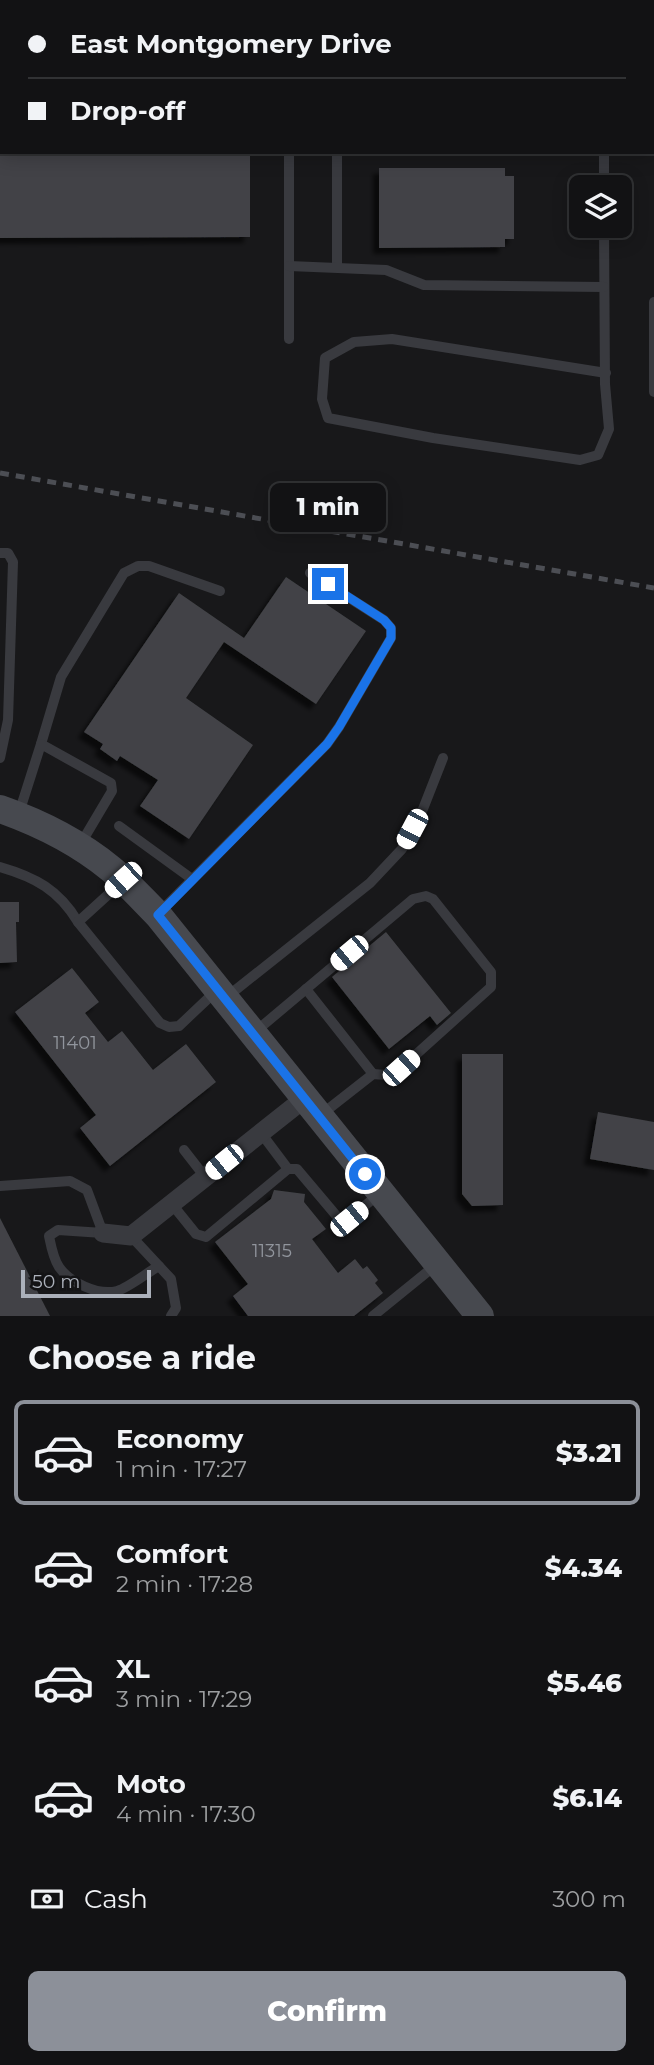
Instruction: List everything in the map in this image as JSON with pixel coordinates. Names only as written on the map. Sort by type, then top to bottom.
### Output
[{"type":"main road","points":[[9,813],[31,820],[80,846],[123,880],[158,915],[438,1264],[471,1310]]},
{"type":"street","points":[[103,1233],[131,1236],[261,1133],[312,1107]]},
{"type":"lane","points":[[289,154],[289,339]]},
{"type":"lane","points":[[337,154],[337,267]]},
{"type":"lane","points":[[604,154],[604,175]]},
{"type":"lane","points":[[604,238],[609,429],[598,455],[580,460],[433,438],[328,418],[322,399],[325,358],[354,342],[393,339],[606,373]]},
{"type":"lane","points":[[289,266],[386,270],[424,285],[604,287]]},
{"type":"lane","points":[[654,302],[654,392]]},
{"type":"lane","points":[[0,553],[8,553],[13,562],[8,720],[0,758]]},
{"type":"lane","points":[[9,813],[41,744],[61,677],[124,573],[138,566],[149,566],[220,591]]},
{"type":"lane","points":[[158,915],[327,744],[391,638],[391,628],[384,620],[310,573]]},
{"type":"lane","points":[[41,744],[111,783],[112,791],[80,846]]},
{"type":"lane","points":[[0,867],[53,890],[160,1023],[169,1027],[179,1026],[370,883],[402,849],[423,809],[443,758]]},
{"type":"lane","points":[[119,826],[192,879]]},
{"type":"lane","points":[[78,922],[123,880]]},
{"type":"lane","points":[[253,1034],[418,897],[433,899],[491,972],[491,987],[401,1068],[386,1075],[373,1074],[312,1107]]},
{"type":"lane","points":[[306,989],[373,1074]]},
{"type":"lane","points":[[261,1133],[288,1170]]},
{"type":"lane","points":[[184,1150],[205,1177]]},
{"type":"lane","points":[[171,1203],[196,1234],[206,1237],[288,1170],[297,1169],[340,1220],[349,1219],[381,1193]]},
{"type":"lane","points":[[0,1186],[70,1181],[87,1190],[103,1233],[58,1230],[49,1236],[51,1250],[59,1268],[74,1281],[95,1290],[116,1291],[159,1266]]},
{"type":"lane","points":[[131,1236],[171,1279],[176,1308],[171,1316]]},
{"type":"lane","points":[[373,1316],[438,1264]]},
{"type":"building","points":[[0,154],[250,154],[250,237],[0,238]]},
{"type":"building","points":[[379,168],[505,168],[505,176],[514,176],[514,239],[505,239],[505,247],[379,248]]},
{"type":"building","points":[[286,577],[366,631],[316,704],[224,642],[186,698],[253,745],[189,839],[140,806],[158,780],[120,756],[117,761],[100,749],[103,744],[84,732],[179,593],[244,638]]},
{"type":"building","points":[[0,902],[19,902],[19,922],[16,922],[17,962],[0,963]]},
{"type":"building","points":[[386,932],[451,1013],[437,1025],[430,1016],[389,1049],[332,977]]},
{"type":"building","points":[[72,968],[99,1002],[85,1013],[108,1042],[122,1031],[153,1070],[186,1044],[216,1082],[110,1166],[80,1128],[96,1115],[15,1012]]},
{"type":"building","points":[[462,1054],[503,1054],[503,1205],[472,1206],[462,1194]]},
{"type":"building","points":[[598,1112],[654,1122],[654,1170],[590,1159]]},
{"type":"building","points":[[274,1190],[305,1194],[304,1202],[326,1229],[312,1239],[338,1273],[355,1259],[363,1269],[367,1266],[378,1280],[375,1283],[383,1293],[354,1316],[248,1316],[233,1296],[248,1284],[215,1242],[271,1199]]},
{"type":"building","points":[[0,1218],[50,1316],[0,1316]]},
{"type":"railway","points":[[0,473],[654,588]]},
{"type":"route","points":[[328,584],[384,620],[391,628],[391,638],[327,744],[158,915],[365,1174]]}]
